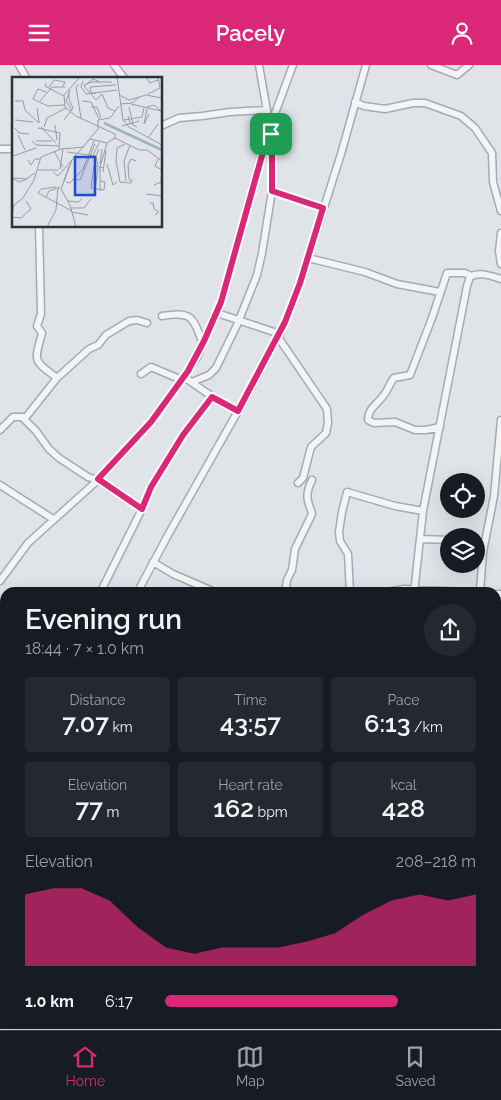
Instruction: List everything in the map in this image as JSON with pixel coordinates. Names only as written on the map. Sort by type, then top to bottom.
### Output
[{"type":"street","points":[[19,65],[25,77]]},
{"type":"street","points":[[114,65],[123,77]]},
{"type":"street","points":[[192,382],[213,373],[239,320],[259,267],[272,191],[272,152],[270,127],[259,65]]},
{"type":"street","points":[[0,581],[28,543],[98,479],[151,422],[183,378],[203,344],[217,313],[270,127],[293,65]]},
{"type":"street","points":[[140,587],[279,335],[308,258],[366,65]]},
{"type":"street","points":[[431,65],[458,75],[469,65]]},
{"type":"street","points":[[356,102],[364,106],[385,109],[413,103],[425,103],[462,116],[476,127],[492,153],[493,182],[501,211]]},
{"type":"street","points":[[162,126],[179,118],[267,110]]},
{"type":"street","points":[[272,191],[323,208]]},
{"type":"street","points":[[39,227],[41,314],[37,326],[42,333],[36,359],[39,365],[57,378]]},
{"type":"street","points":[[501,233],[499,251],[501,264]]},
{"type":"street","points":[[308,258],[365,272],[397,284],[440,292]]},
{"type":"street","points":[[440,427],[420,431],[396,422],[374,423],[368,420],[368,414],[383,397],[394,378],[410,375],[447,273],[465,273],[471,276],[485,275],[501,279]]},
{"type":"street","points":[[414,587],[423,511],[464,295],[471,276]]},
{"type":"street","points":[[217,313],[279,335],[328,412],[328,430],[311,447],[303,478],[298,483]]},
{"type":"street","points":[[162,316],[180,314],[189,317],[194,322],[203,344]]},
{"type":"street","points":[[23,418],[57,378],[89,349],[98,345],[106,335],[129,321],[137,320],[147,323]]},
{"type":"street","points":[[141,374],[151,367],[183,378],[238,411]]},
{"type":"street","points":[[103,587],[151,487],[183,435],[212,397]]},
{"type":"street","points":[[0,430],[13,417],[23,418],[59,458],[88,477],[98,479],[142,509]]},
{"type":"street","points":[[482,587],[482,558],[494,496],[501,420]]},
{"type":"street","points":[[286,587],[292,570],[295,549],[312,513],[307,495],[312,480]]},
{"type":"street","points":[[0,485],[53,519]]},
{"type":"street","points":[[350,587],[348,554],[340,541],[339,532],[347,492],[395,506],[423,511]]},
{"type":"street","points":[[420,539],[440,539]]},
{"type":"street","points":[[153,562],[173,574],[203,587]]},
{"type":"route","points":[[270,127],[271,134],[272,191],[295,197],[323,208],[300,283],[278,337],[238,411],[212,397],[183,435],[151,487],[142,509],[98,479],[151,422],[196,357],[221,302],[238,234],[270,127]]}]
